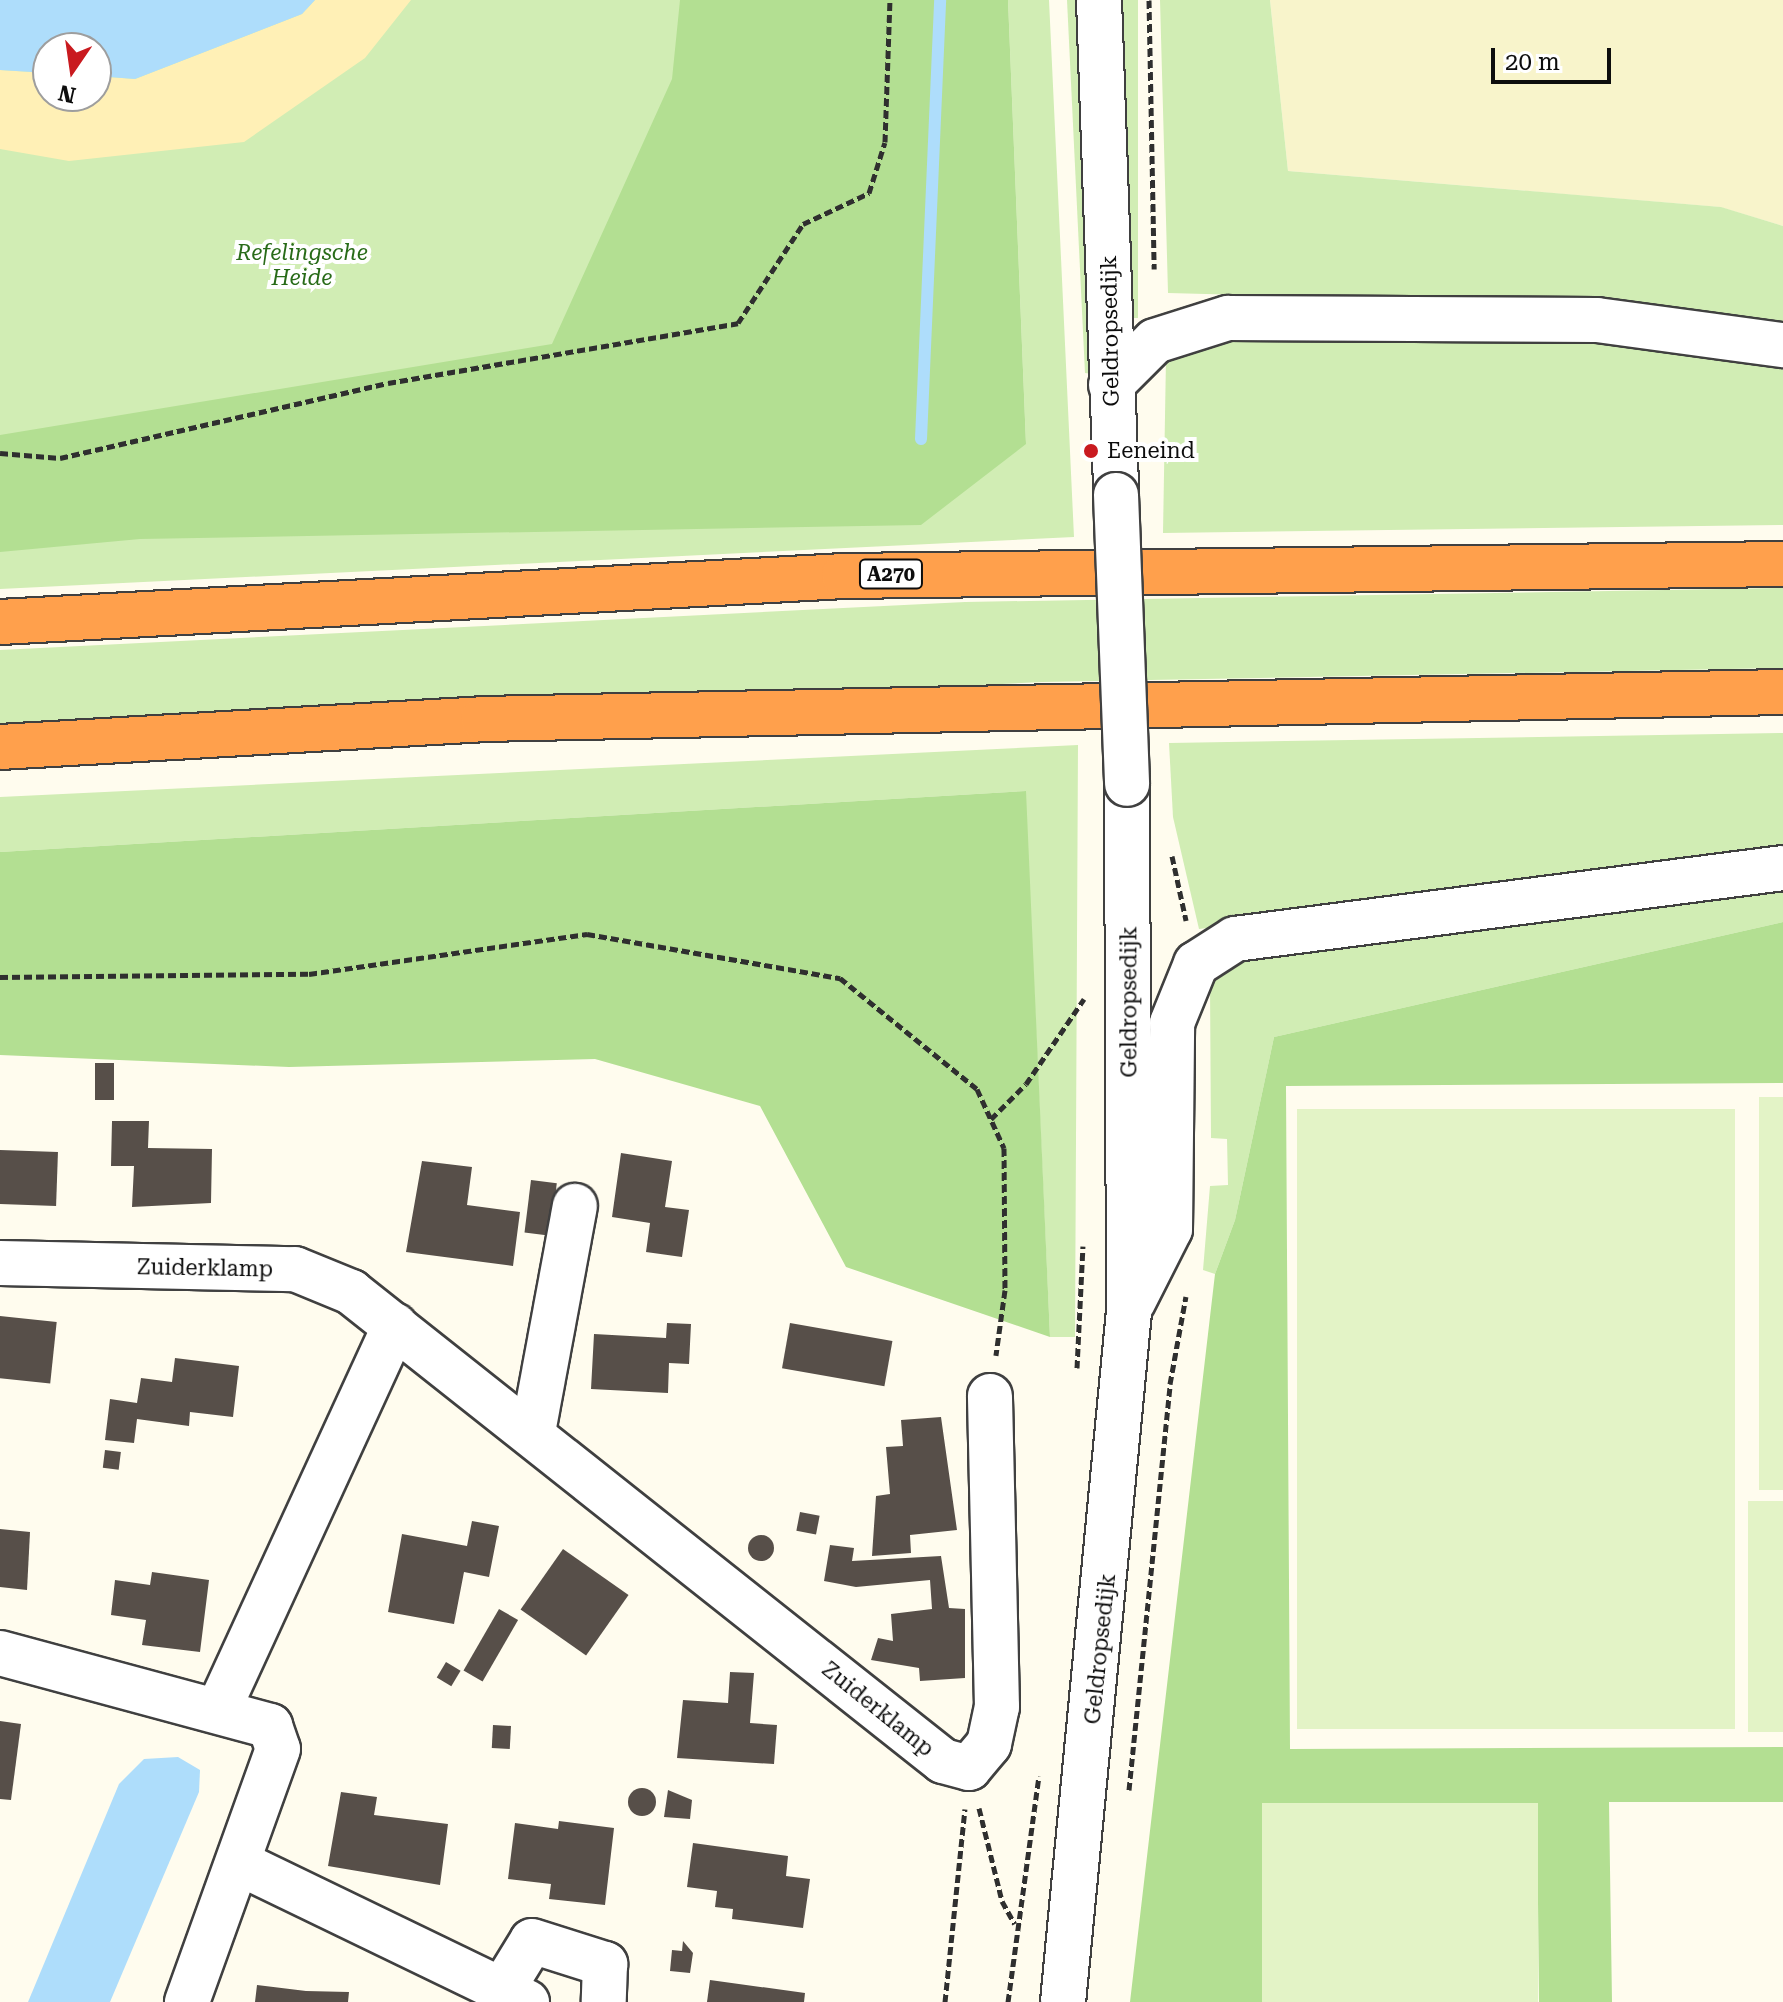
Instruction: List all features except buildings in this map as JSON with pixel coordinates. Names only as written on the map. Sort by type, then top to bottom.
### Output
[{"type":"highway","name":"A270","points":[[0,622],[844,576],[1783,564]]},
{"type":"highway","points":[[0,747],[483,719],[1783,692]]},
{"type":"street","name":"Geldropsedijk","points":[[1063,2002],[1129,1311],[1127,784],[1099,0]]},
{"type":"street","points":[[1111,385],[1155,341],[1228,318],[1597,320],[1783,345]]},
{"type":"street","points":[[1129,1311],[1170,1229],[1172,1023],[1196,964],[1235,939],[1783,868]]},
{"type":"street","points":[[533,1432],[575,1206]]},
{"type":"street","name":"Zuiderklamp","points":[[0,1263],[295,1269],[351,1292],[533,1432],[943,1761],[969,1768]]},
{"type":"street","points":[[219,1708],[395,1326]]},
{"type":"street","points":[[969,1768],[989,1744],[997,1707],[990,1396]]},
{"type":"street","points":[[0,1653],[219,1708],[270,1726],[278,1749],[187,2002]]},
{"type":"street","points":[[239,1863],[515,1996],[532,1941],[605,1964],[604,2002]]},
{"type":"path","points":[[0,453],[60,458],[388,383],[738,323],[803,224],[869,193],[885,142],[890,0]]},
{"type":"path","points":[[0,977],[309,974],[587,934],[840,978],[977,1089],[1004,1148],[1005,1290],[990,1396]]},
{"type":"path","name":"Geldropsedijk","points":[[991,1119],[1026,1084],[1089,991],[1088,1014]]},
{"type":"path","points":[[1077,1375],[1083,1235]]},
{"type":"path","points":[[1008,2002],[1015,1924],[1042,1758]]},
{"type":"path","points":[[969,1768],[1002,1901],[1015,1924]]},
{"type":"path","points":[[945,2002],[969,1768]]},
{"type":"shaded area","points":[[1270,0],[1783,0],[1783,226],[1720,207],[1288,171]]},
{"type":"green space","name":"Refelingsche Heide","points":[[0,0],[910,0],[1026,444],[1008,0],[1049,0],[1074,537],[0,589]]},
{"type":"green space","points":[[680,0],[1008,0],[1026,444],[921,525],[140,539],[0,552],[0,435],[552,344],[672,79]]},
{"type":"green space","points":[[1067,0],[1078,0],[1093,374],[1085,373]]},
{"type":"green space","points":[[1122,0],[1138,0],[1138,318],[1122,318]]},
{"type":"green space","points":[[1160,0],[1270,0],[1288,171],[1721,207],[1783,226],[1783,334],[1318,297],[1168,293]]},
{"type":"green space","points":[[1596,336],[1783,364],[1783,525],[1163,533],[1166,358],[1204,339]]},
{"type":"green space","points":[[1783,588],[1783,668],[1042,682],[0,731],[0,650],[965,602]]},
{"type":"green space","points":[[1783,733],[1783,857],[1199,929],[1173,817],[1169,743]]},
{"type":"green space","points":[[1078,745],[1075,1337],[1050,1337],[1025,791],[0,852],[0,797]]},
{"type":"green space","points":[[1026,791],[1050,1337],[846,1267],[760,1106],[595,1059],[289,1067],[0,1055],[0,852]]},
{"type":"green space","points":[[1783,884],[1783,922],[1274,1037],[1235,1220],[1215,1274],[1203,1270],[1210,1186],[1228,1185],[1227,1139],[1211,1138],[1210,985],[1223,970],[1242,957]]},
{"type":"green space","points":[[1783,922],[1783,1083],[1286,1086],[1290,1749],[1783,1747],[1783,1802],[1609,1802],[1612,2002],[1539,2002],[1537,1803],[1262,1805],[1263,2002],[1130,2002],[1215,1274],[1235,1220],[1274,1037]]},
{"type":"green space","points":[[1759,1097],[1783,1097],[1783,1490],[1759,1490]]},
{"type":"green space","points":[[1297,1109],[1735,1109],[1735,1729],[1297,1729]]},
{"type":"green space","points":[[1748,1501],[1783,1501],[1783,1732],[1748,1732]]},
{"type":"green space","points":[[1262,1803],[1538,1803],[1538,2002],[1262,2002]]},
{"type":"sand","points":[[315,0],[411,0],[365,58],[244,142],[69,161],[0,149],[0,70],[32,72],[32,112],[112,112],[112,77],[135,79],[302,14]]},
{"type":"water","points":[[0,0],[315,0],[302,14],[135,79],[112,77],[112,32],[32,32],[32,72],[0,70]]},
{"type":"water","points":[[178,1757],[200,1770],[199,1792],[110,2002],[28,2002],[119,1784],[144,1759]]},
{"type":"waterway","points":[[921,439],[940,0]]},
{"type":"place","name":"Eeneind","points":[[1091,451]]}]
